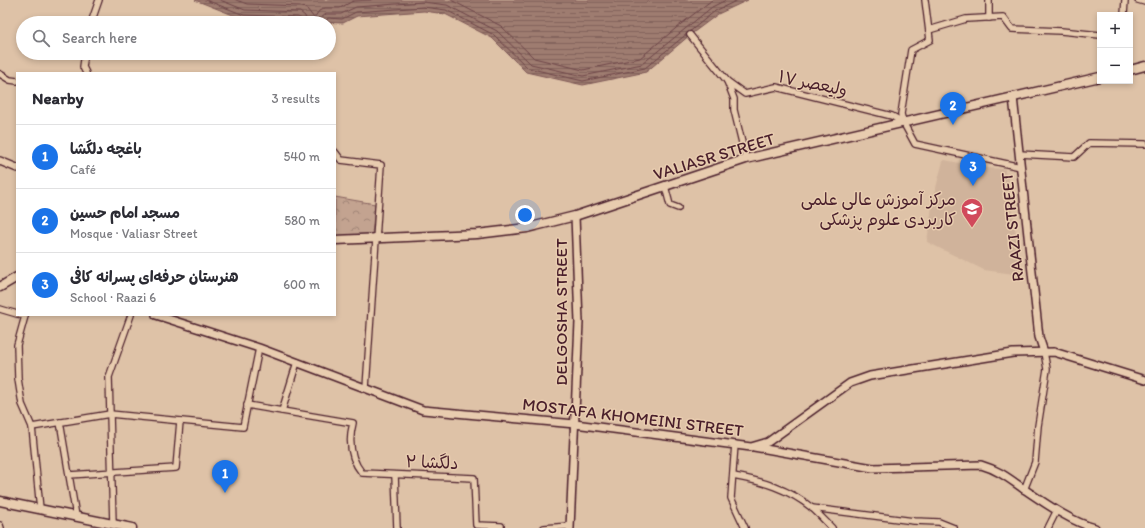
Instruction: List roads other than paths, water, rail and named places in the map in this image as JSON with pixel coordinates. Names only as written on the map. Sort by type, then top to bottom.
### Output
[{"type":"main road","points":[[1133,69],[1145,66]]},
{"type":"main road","name":"VALIASR STREET","points":[[336,240],[477,234],[527,228],[576,216],[746,158],[1097,78]]},
{"type":"main road","points":[[0,287],[16,278]]},
{"type":"main road","points":[[0,500],[76,516],[96,524],[132,528]]},
{"type":"street","points":[[93,16],[99,0]]},
{"type":"street","points":[[924,0],[930,40],[911,50],[902,114],[903,122],[915,144],[1021,167]]},
{"type":"street","points":[[989,0],[989,18]]},
{"type":"street","points":[[1124,12],[1126,0]]},
{"type":"street","points":[[1138,0],[1145,2]]},
{"type":"street","points":[[929,30],[966,19],[1003,17],[1012,29],[1062,31],[1097,35]]},
{"type":"street","points":[[690,35],[728,81],[734,99],[734,110],[746,158]]},
{"type":"street","points":[[84,60],[83,67],[86,72]]},
{"type":"street","points":[[0,74],[10,80],[16,81]]},
{"type":"street","name":"ولیعصر ۱۷","points":[[728,81],[745,94],[776,87],[892,116],[903,122]]},
{"type":"street","name":"RAAZI STREET","points":[[1013,97],[1039,337],[1044,352]]},
{"type":"street","points":[[1019,154],[1074,157],[1089,143],[1145,144]]},
{"type":"street","points":[[336,153],[342,160],[381,165],[366,388]]},
{"type":"street","points":[[0,161],[16,168]]},
{"type":"street","points":[[664,186],[670,205],[678,208]]},
{"type":"street","name":"DELGOSHA STREET","points":[[570,527],[579,322],[576,216]]},
{"type":"street","points":[[0,309],[16,314]]},
{"type":"street","points":[[23,316],[17,346],[18,379],[22,404],[32,427],[40,509]]},
{"type":"street","points":[[118,526],[112,472],[109,376],[130,316]]},
{"type":"street","name":"MOSTAFA KHOMEINI STREET","points":[[159,316],[259,348],[423,410],[575,424],[751,447],[768,442],[850,383],[870,376],[1013,354],[1054,352],[1145,380]]},
{"type":"street","points":[[32,427],[110,414],[243,427],[259,348]]},
{"type":"street","points":[[1024,490],[1035,462],[1038,426],[1047,369],[1044,352]]},
{"type":"street","points":[[247,406],[282,411],[297,362]]},
{"type":"street","name":"دلگشا ۲","points":[[282,411],[353,423],[350,446],[354,461],[362,473],[474,478],[476,526],[501,526],[501,528]]},
{"type":"street","points":[[69,474],[176,468],[180,421]]},
{"type":"street","points":[[60,422],[76,516]]},
{"type":"street","points":[[735,444],[731,498],[745,528]]},
{"type":"street","points":[[751,447],[872,468],[981,465],[995,469],[1024,490],[1057,510],[1083,525],[1095,528]]},
{"type":"street","points":[[395,475],[397,528]]},
{"type":"street","points":[[732,476],[761,481],[788,492],[812,508],[832,528]]},
{"type":"street","points":[[812,508],[914,521],[939,522],[954,528]]},
{"type":"street","points":[[1048,528],[1057,510]]},
{"type":"street","points":[[0,524],[1,528]]},
{"type":"street","points":[[544,528],[570,527]]},
{"type":"water","points":[[195,0],[748,0],[718,14],[690,35],[646,72],[583,85],[526,72],[492,38],[445,14],[424,11],[357,16],[343,23],[336,23],[336,16],[235,16]]},
{"type":"place","name":"مسجد امام حسین","points":[[953,125]]},
{"type":"place","name":"هنرستان حرفه‌ای پسرانه کافی","points":[[973,186]]},
{"type":"place","name":"مرکز آموزش عالی علمی کاربردی علوم پزشکی","points":[[972,228]]},
{"type":"place","name":"باغچه دلگشا","points":[[225,493]]}]
